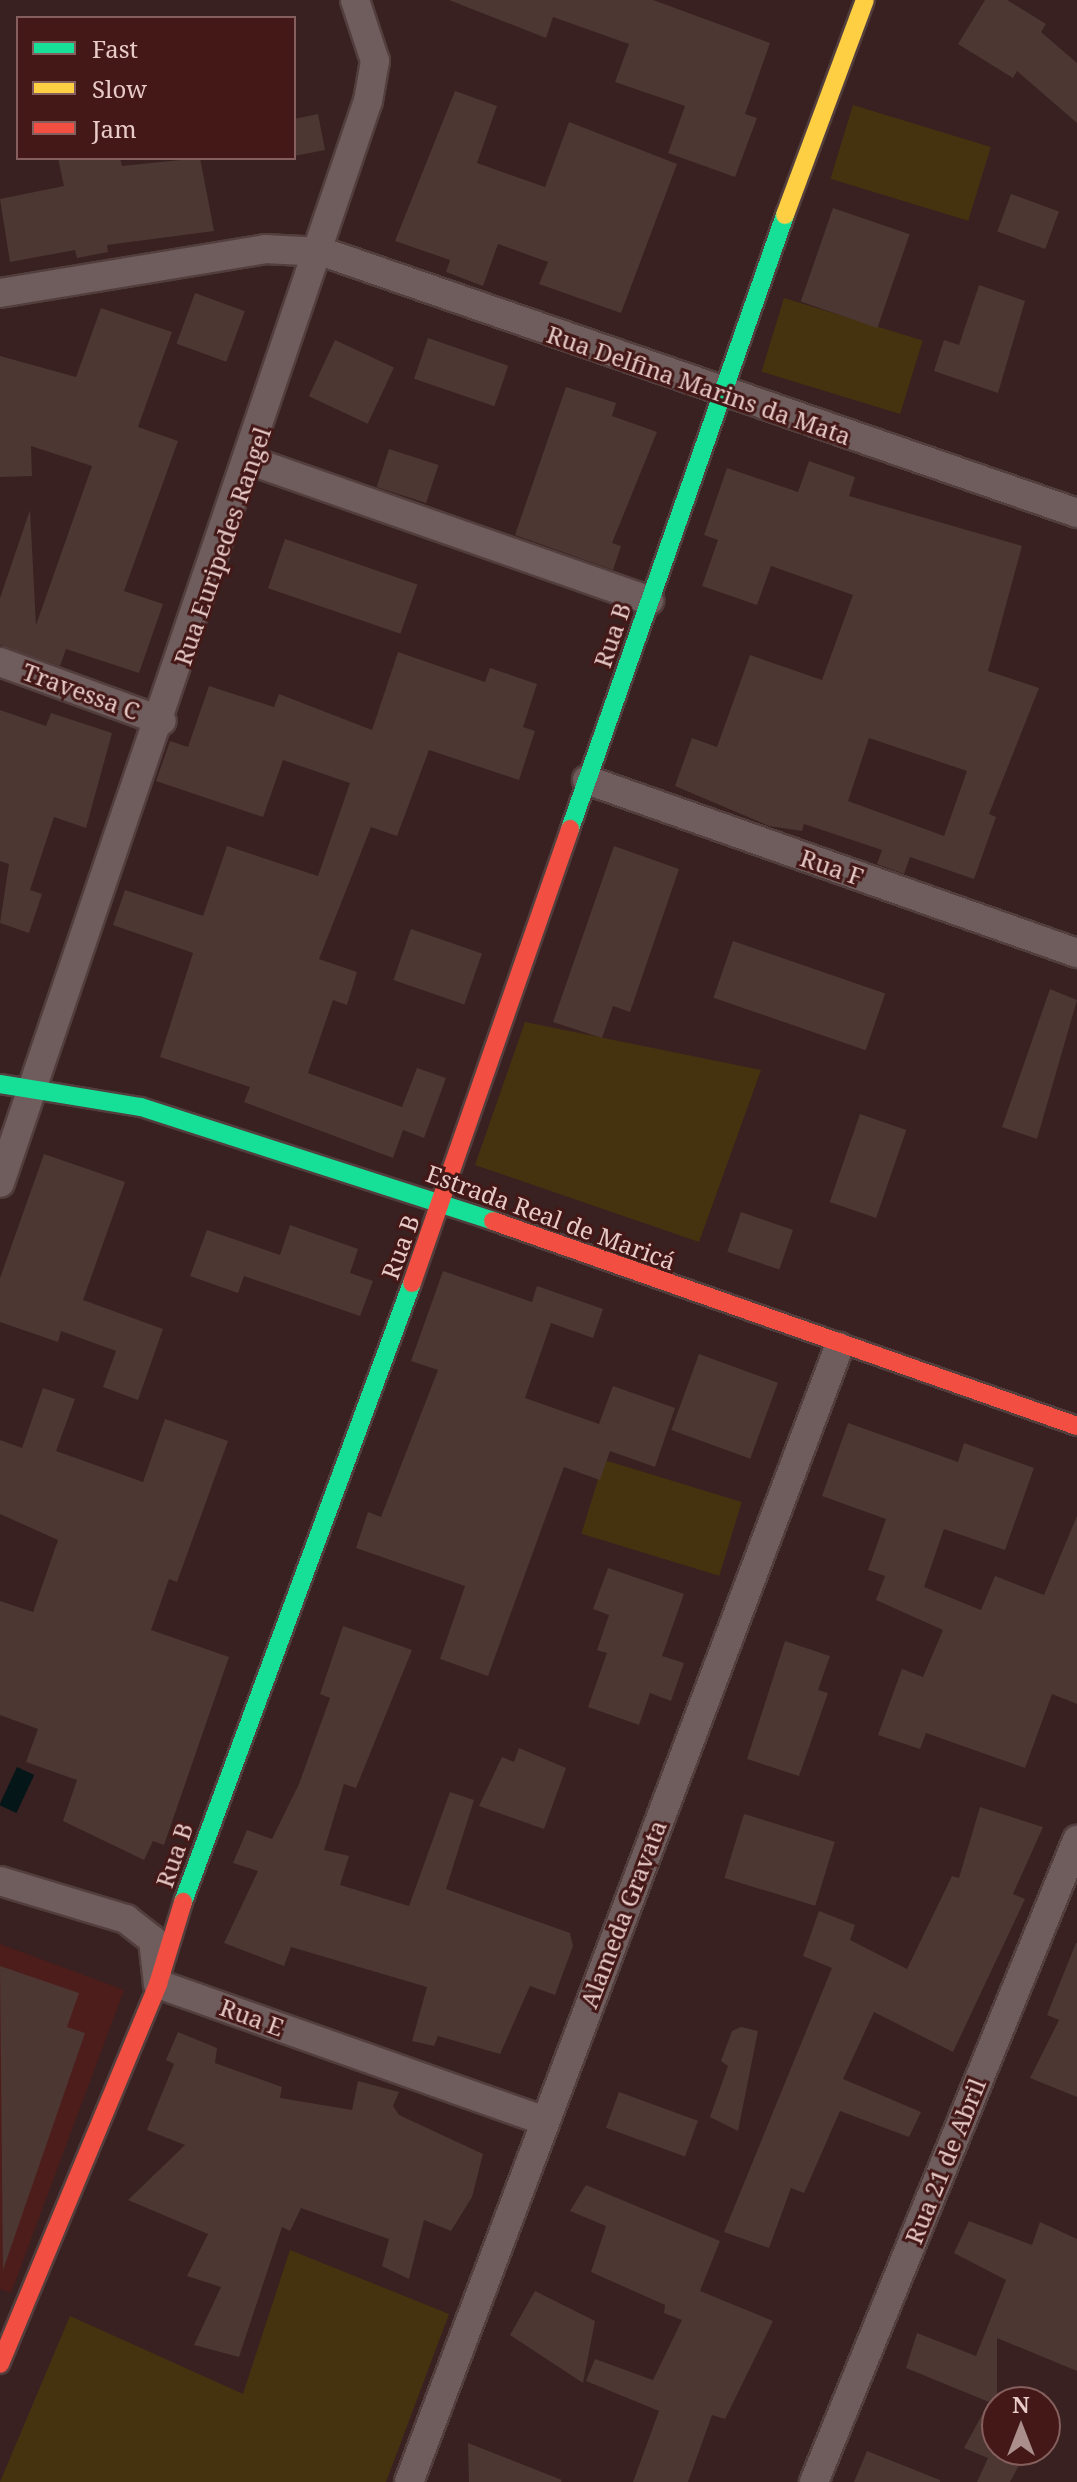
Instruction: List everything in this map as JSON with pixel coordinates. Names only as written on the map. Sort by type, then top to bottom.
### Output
[{"type":"street","name":"Rua Euripedes Rangel","points":[[0,1183],[323,252],[375,61],[355,0]]},
{"type":"street","name":"Rua B","points":[[0,2364],[158,1984],[196,1861],[442,1203],[719,394],[865,0]]},
{"type":"street","name":"Rua Delfina Marins da Mata","points":[[0,293],[251,251],[323,252],[719,394],[1077,513]]},
{"type":"street","points":[[251,461],[649,600]]},
{"type":"street","name":"Travessa C","points":[[0,662],[162,721]]},
{"type":"street","name":"Rua F","points":[[587,780],[1077,953]]},
{"type":"street","name":"Estrada Real de Maricá","points":[[0,1084],[141,1107],[442,1203],[839,1347],[1077,1426]]},
{"type":"street","name":"Alameda Gravata","points":[[409,2482],[839,1347]]},
{"type":"street","name":"Rua 21 de Abril","points":[[814,2482],[1077,1840]]},
{"type":"street","points":[[0,1881],[126,1919],[153,1940],[158,1984]]},
{"type":"street","name":"Rua E","points":[[158,1984],[544,2121]]},
{"type":"shaded area","points":[[853,105],[991,147],[968,221],[830,179]]},
{"type":"shaded area","points":[[784,298],[923,340],[900,414],[761,372]]},
{"type":"shaded area","points":[[525,1022],[761,1070],[699,1242],[475,1165]]},
{"type":"shaded area","points":[[604,1460],[742,1502],[719,1576],[581,1534]]},
{"type":"shaded area","points":[[17,1767],[34,1775],[16,1813],[0,1803]]},
{"type":"shaded area","points":[[0,1944],[124,1990],[11,2293],[0,2289]]},
{"type":"shaded area","points":[[290,2250],[449,2314],[386,2482],[0,2482],[70,2316],[243,2394]]},
{"type":"building","points":[[449,0],[653,0],[770,43],[745,114],[757,118],[735,177],[668,153],[685,106],[615,82],[629,44],[553,17],[546,38]]},
{"type":"building","points":[[985,0],[1007,0],[1046,24],[1041,32],[1077,63],[1077,123],[1017,71],[1013,78],[958,44]]},
{"type":"building","points":[[455,91],[497,106],[477,163],[545,187],[569,122],[677,164],[621,313],[539,284],[548,262],[498,244],[483,286],[446,272],[450,260],[395,241]]},
{"type":"building","points":[[318,114],[325,150],[296,156],[296,119]]},
{"type":"building","points":[[58,160],[120,160],[122,166],[200,160],[214,231],[107,245],[108,252],[77,258],[75,250],[10,262],[0,199],[64,186]]},
{"type":"building","points":[[1011,194],[1059,211],[1045,249],[997,232]]},
{"type":"building","points":[[833,208],[910,234],[877,328],[801,302]]},
{"type":"building","points":[[979,285],[1025,301],[998,393],[934,371],[944,340],[959,345]]},
{"type":"building","points":[[195,293],[245,311],[226,362],[177,344]]},
{"type":"building","points":[[101,308],[172,332],[138,427],[178,441],[124,591],[163,604],[139,673],[66,649],[60,666],[0,645],[0,598],[30,510],[36,625],[92,466],[31,446],[32,476],[0,477],[0,356],[76,377]]},
{"type":"building","points":[[428,338],[508,366],[494,406],[414,379]]},
{"type":"building","points":[[335,340],[394,367],[368,424],[309,396]]},
{"type":"building","points":[[566,387],[616,403],[612,416],[657,432],[612,543],[621,546],[613,570],[515,535]]},
{"type":"building","points":[[389,449],[438,465],[426,503],[377,487]]},
{"type":"building","points":[[809,461],[855,477],[849,496],[1022,546],[988,671],[1039,688],[989,814],[996,817],[974,879],[910,857],[904,874],[877,864],[882,850],[804,824],[802,831],[769,826],[675,786],[692,738],[717,747],[750,655],[822,680],[853,595],[771,566],[757,605],[702,586],[718,540],[704,535],[727,468],[798,492]],"holes":[[[869,738],[967,771],[944,836],[848,801]]]},
{"type":"building","points":[[285,539],[417,585],[400,634],[268,588]]},
{"type":"building","points":[[398,652],[485,682],[490,668],[537,684],[523,727],[535,731],[519,780],[429,750],[397,836],[371,827],[319,959],[357,972],[347,1005],[333,1000],[308,1073],[402,1107],[417,1068],[446,1078],[424,1138],[403,1130],[393,1158],[244,1102],[250,1087],[160,1057],[193,953],[113,925],[125,890],[203,916],[227,846],[318,876],[350,783],[283,760],[263,817],[156,781],[170,741],[188,747],[209,686],[274,707],[279,694],[372,730]]},
{"type":"building","points":[[0,710],[46,726],[51,713],[112,733],[86,828],[54,817],[30,890],[42,894],[29,933],[0,923],[9,864],[0,861]]},
{"type":"building","points":[[614,846],[679,869],[630,1012],[613,1006],[602,1038],[553,1022]]},
{"type":"building","points":[[411,929],[482,953],[464,1004],[393,980]]},
{"type":"building","points":[[733,941],[885,993],[866,1050],[713,998]]},
{"type":"building","points":[[1050,989],[1077,1000],[1037,1139],[1002,1127]]},
{"type":"building","points":[[860,1114],[906,1130],[876,1218],[830,1202]]},
{"type":"building","points":[[44,1154],[125,1182],[83,1300],[163,1329],[138,1400],[103,1387],[116,1351],[61,1331],[58,1342],[0,1322],[0,1278]]},
{"type":"building","points":[[741,1212],[793,1230],[779,1270],[727,1252]]},
{"type":"building","points":[[290,1225],[358,1249],[350,1273],[373,1281],[360,1316],[244,1276],[238,1293],[190,1276],[207,1230],[280,1255]]},
{"type":"building","points":[[443,1271],[532,1302],[537,1286],[603,1309],[593,1338],[551,1323],[525,1398],[599,1424],[613,1386],[675,1408],[655,1467],[610,1451],[600,1480],[564,1467],[488,1676],[440,1659],[465,1586],[356,1548],[368,1512],[381,1517],[438,1370],[411,1361]]},
{"type":"building","points":[[699,1354],[778,1383],[750,1459],[671,1430]]},
{"type":"building","points":[[43,1388],[75,1399],[56,1451],[143,1482],[165,1419],[228,1441],[177,1582],[169,1579],[151,1630],[229,1657],[164,1845],[153,1841],[144,1860],[63,1821],[77,1780],[26,1762],[38,1729],[0,1715],[0,1601],[33,1612],[58,1540],[0,1514],[0,1440],[22,1448]]},
{"type":"building","points":[[848,1423],[958,1462],[964,1443],[1034,1468],[1005,1550],[944,1529],[924,1587],[981,1610],[995,1576],[1044,1595],[1077,1516],[1077,1704],[1052,1694],[1025,1768],[926,1733],[920,1749],[878,1735],[902,1669],[923,1677],[943,1630],[876,1600],[885,1576],[868,1570],[886,1519],[822,1496]]},
{"type":"building","points":[[608,1568],[684,1594],[662,1656],[684,1663],[671,1701],[650,1693],[639,1725],[588,1707],[607,1653],[597,1650],[609,1615],[593,1609]]},
{"type":"building","points":[[343,1626],[412,1650],[356,1788],[344,1784],[324,1850],[349,1856],[340,1885],[409,1906],[450,1792],[474,1800],[446,1889],[570,1933],[573,1946],[555,1995],[530,1986],[500,2054],[438,2036],[434,2046],[412,2041],[427,1987],[291,1947],[284,1966],[224,1943],[258,1871],[233,1863],[247,1830],[272,1839],[299,1784],[330,1698],[320,1694]]},
{"type":"building","points":[[785,1641],[830,1656],[818,1690],[828,1693],[799,1776],[747,1759]]},
{"type":"building","points":[[519,1748],[566,1768],[544,1829],[479,1806],[502,1757],[514,1762]]},
{"type":"building","points":[[980,1807],[1043,1827],[1013,1894],[1025,1899],[953,2052],[874,2012],[843,2079],[921,2112],[909,2137],[840,2111],[804,2193],[791,2188],[769,2248],[724,2232],[832,1968],[803,1956],[819,1911],[855,1925],[850,1940],[907,1969],[952,1876],[959,1878]]},
{"type":"building","points":[[744,1814],[835,1842],[815,1906],[724,1878]]},
{"type":"building","points":[[1076,1943],[1077,2097],[1030,2078],[1059,2020],[1047,2015]]},
{"type":"building","points":[[0,1966],[79,1993],[67,2027],[85,2033],[3,2270]]},
{"type":"building","points":[[741,2027],[758,2031],[738,2131],[710,2117],[728,2066],[721,2061],[732,2031]]},
{"type":"building","points":[[178,2032],[217,2048],[215,2063],[282,2087],[280,2098],[352,2110],[358,2081],[399,2092],[393,2106],[399,2115],[483,2154],[472,2197],[451,2231],[424,2220],[409,2279],[382,2266],[389,2239],[301,2208],[290,2231],[282,2227],[239,2357],[194,2345],[221,2287],[187,2276],[208,2234],[128,2200],[185,2145],[147,2130],[174,2064],[166,2060]]},
{"type":"building","points":[[619,2092],[698,2121],[685,2156],[606,2128]]},
{"type":"building","points":[[586,2185],[720,2241],[700,2291],[773,2321],[725,2419],[712,2415],[688,2482],[633,2482],[659,2411],[586,2381],[595,2359],[653,2380],[682,2320],[664,2313],[665,2305],[591,2272],[606,2226],[570,2211]]},
{"type":"building","points":[[969,2221],[1032,2245],[1040,2222],[1077,2239],[1077,2371],[997,2338],[997,2386],[981,2386],[981,2399],[906,2368],[917,2333],[976,2356],[1006,2280],[954,2253]]},
{"type":"building","points":[[535,2291],[595,2321],[583,2383],[510,2335]]},
{"type":"building","points":[[981,2417],[981,2455],[964,2448]]},
{"type":"building","points":[[468,2443],[562,2480],[469,2482]]},
{"type":"building","points":[[867,2451],[940,2480],[940,2482],[854,2482]]},
{"type":"building","points":[[984,2466],[1018,2466],[1010,2482],[977,2482]]},
{"type":"traffic: fast","points":[[570,829],[785,215]]},
{"type":"traffic: fast","points":[[0,1084],[141,1107],[493,1221]]},
{"type":"traffic: fast","points":[[183,1902],[412,1283]]},
{"type":"traffic: slow","points":[[785,215],[865,0]]},
{"type":"traffic: jam","points":[[412,1283],[570,829]]},
{"type":"traffic: jam","points":[[493,1221],[1077,1426]]},
{"type":"traffic: jam","points":[[0,2364],[158,1984],[183,1902]]}]
